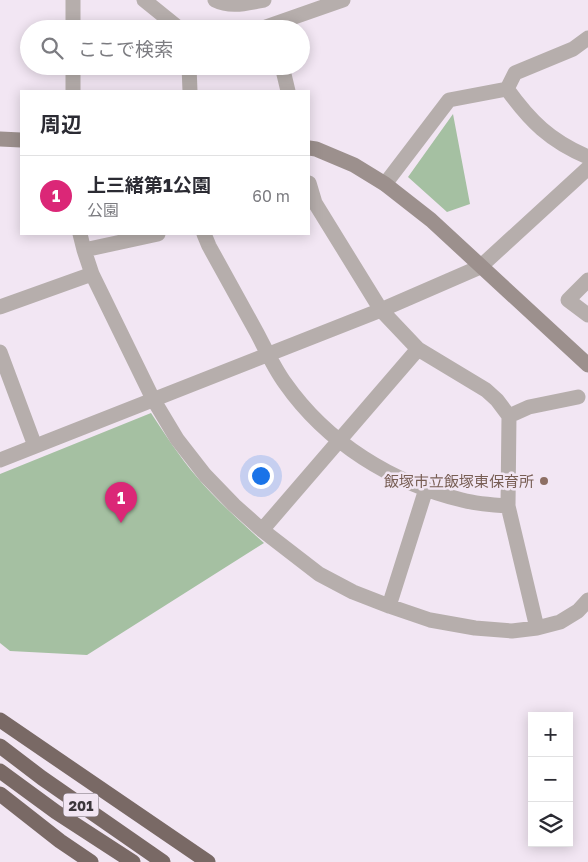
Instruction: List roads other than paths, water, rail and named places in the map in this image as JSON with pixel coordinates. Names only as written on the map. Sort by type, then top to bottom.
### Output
[{"type":"highway","points":[[0,720],[208,862]]},
{"type":"highway","name":"201","points":[[0,746],[42,778],[163,862]]},
{"type":"highway","name":"201","points":[[0,771],[56,812],[133,862]]},
{"type":"highway","points":[[0,794],[60,841],[92,862]]},
{"type":"street","points":[[72,0],[73,20]]},
{"type":"street","points":[[144,0],[169,20]]},
{"type":"street","points":[[214,0],[221,3],[239,5],[264,0]]},
{"type":"street","points":[[286,20],[326,3],[343,0]]},
{"type":"street","points":[[507,89],[515,73],[573,49],[588,38]]},
{"type":"street","points":[[73,75],[73,90]]},
{"type":"street","points":[[189,75],[190,90]]},
{"type":"street","points":[[284,75],[288,90]]},
{"type":"street","points":[[507,89],[521,110],[557,142],[588,157]]},
{"type":"street","points":[[385,184],[450,100],[507,89]]},
{"type":"street","points":[[0,139],[20,140]]},
{"type":"street","points":[[310,148],[354,165],[385,184],[431,220],[588,365]]},
{"type":"street","points":[[0,460],[381,310],[480,266],[586,175]]},
{"type":"street","points":[[310,186],[315,204],[381,310],[418,349],[486,390],[497,400],[509,416],[508,506],[537,628]]},
{"type":"street","points":[[80,235],[92,274],[153,399],[177,439],[205,475],[234,505],[262,530],[320,574],[353,592],[389,606],[430,620],[475,628],[512,631],[537,628],[560,622],[578,611],[588,600]]},
{"type":"street","points":[[84,250],[153,235]]},
{"type":"street","points":[[204,235],[284,382],[319,424],[370,463],[400,478],[426,489],[463,500],[508,506]]},
{"type":"street","points":[[0,308],[92,274]]},
{"type":"street","points":[[588,280],[568,300],[588,315]]},
{"type":"street","points":[[262,530],[418,349]]},
{"type":"street","points":[[0,352],[35,446]]},
{"type":"street","points":[[509,416],[529,407],[578,397]]},
{"type":"street","points":[[389,606],[426,489]]},
{"type":"place","name":"飯塚市立飯塚東保育所","points":[[544,481]]},
{"type":"place","name":"上三緒第1公園","points":[[121,523]]}]
